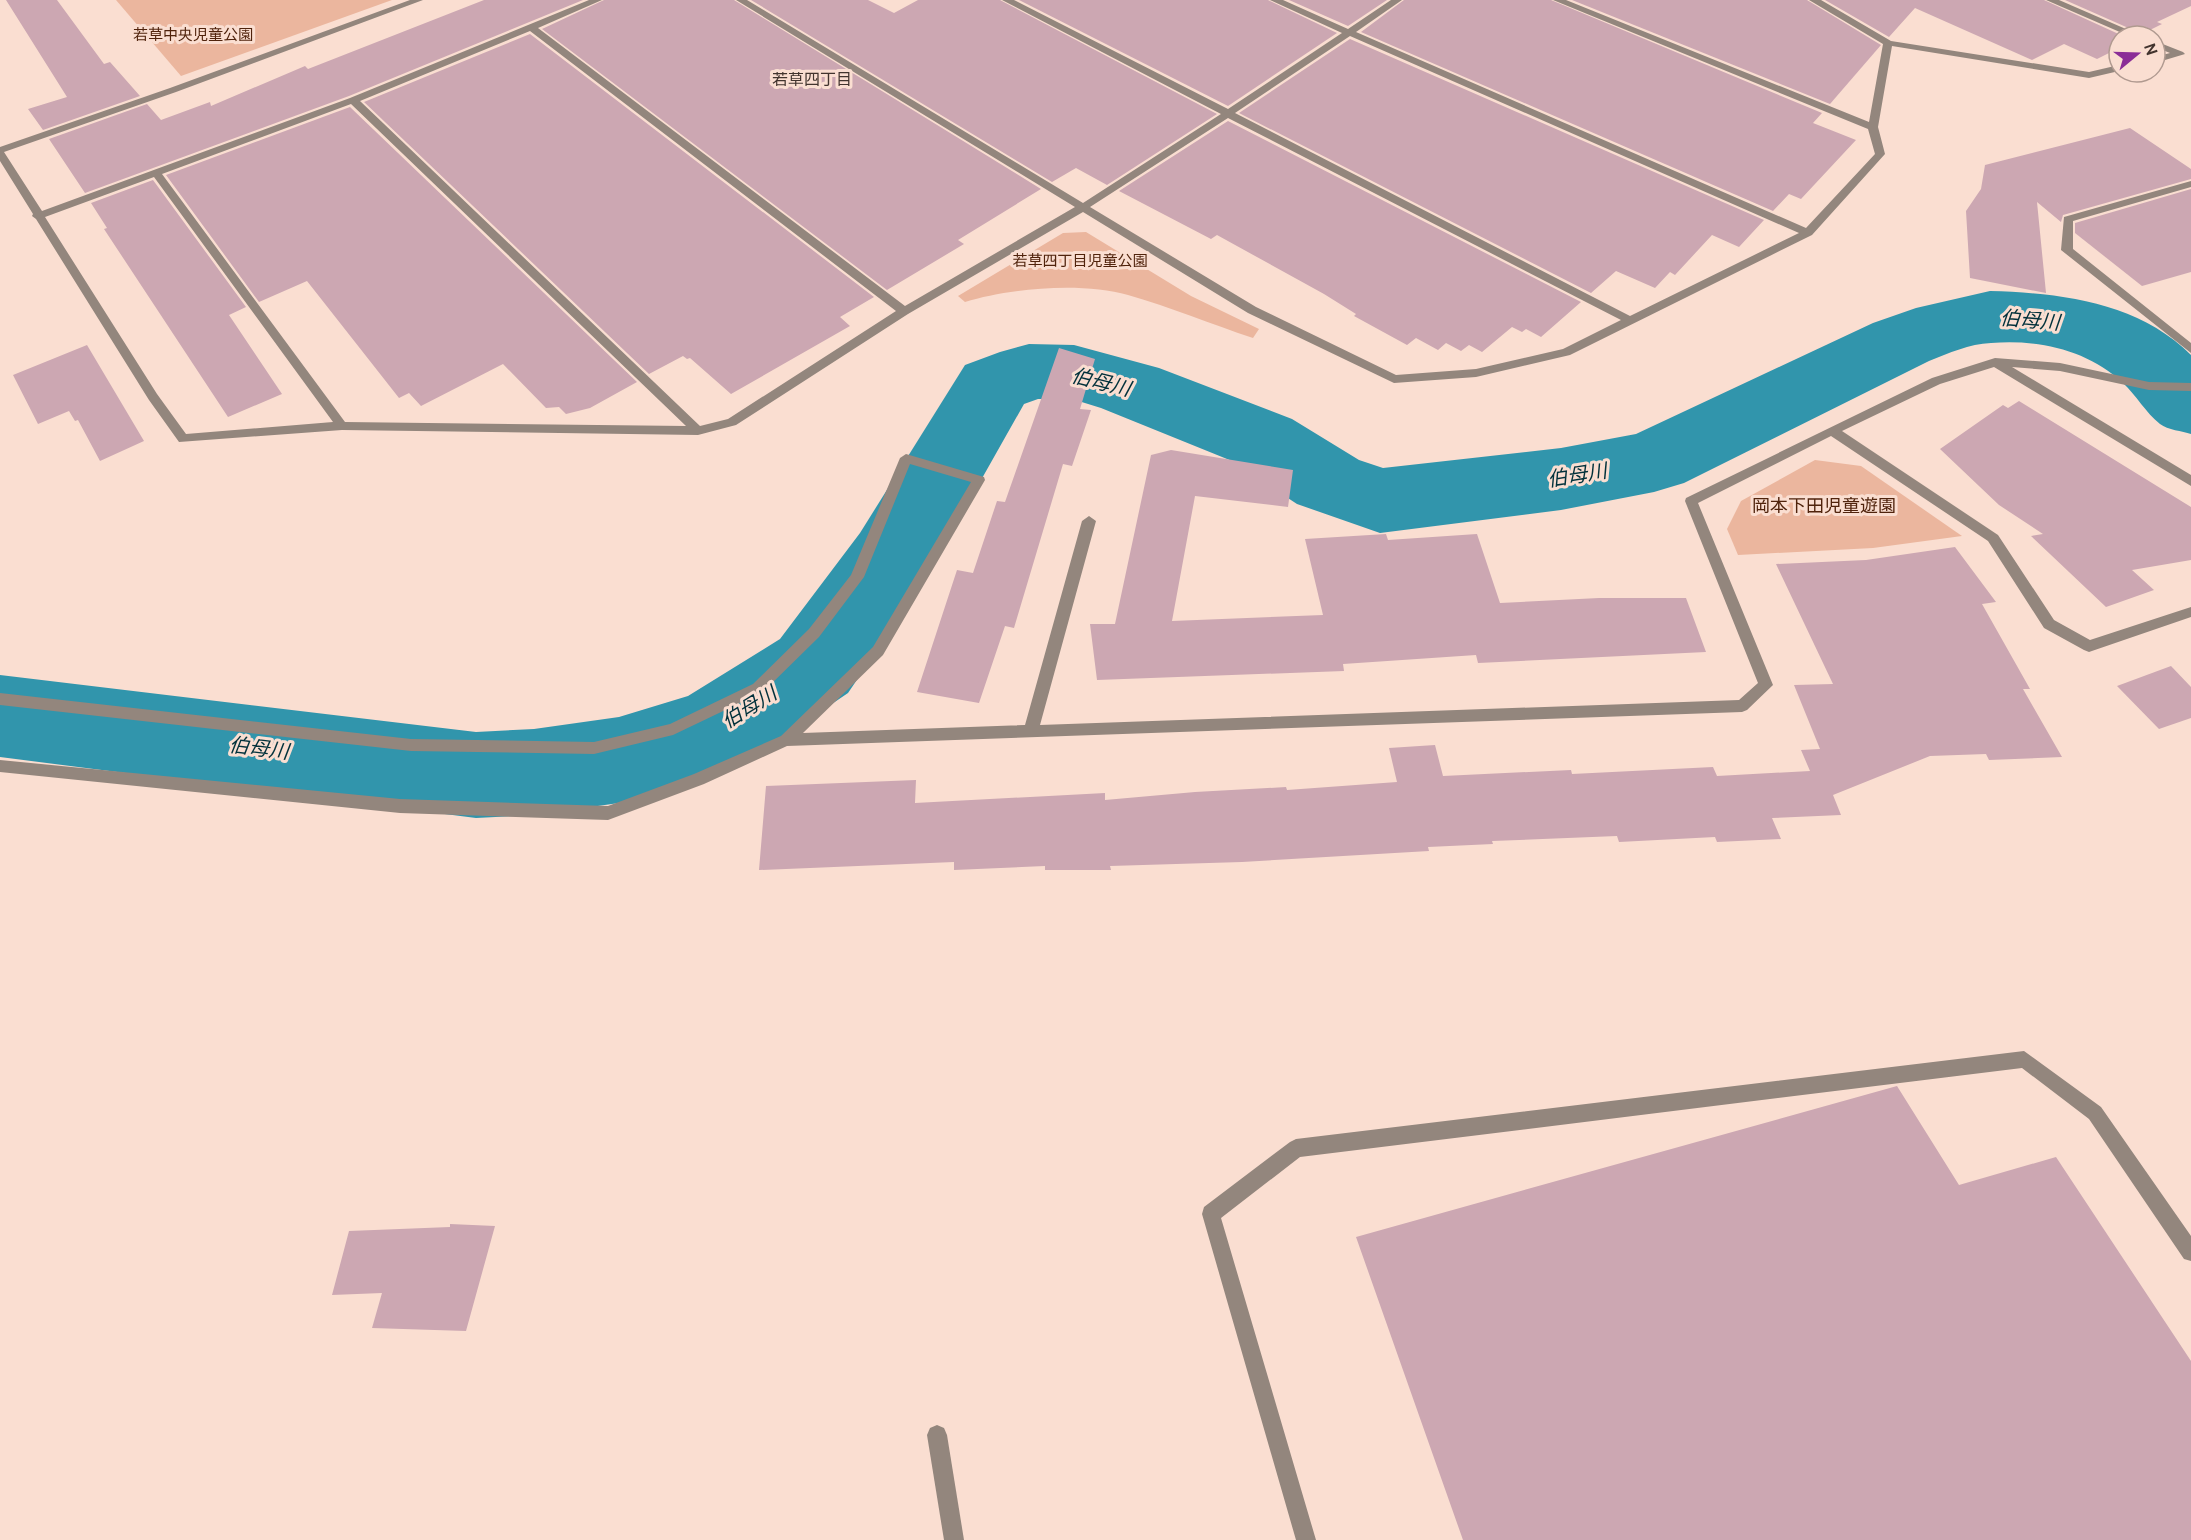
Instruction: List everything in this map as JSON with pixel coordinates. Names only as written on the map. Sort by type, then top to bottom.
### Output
[{"type":"street","points":[[418,0],[0,152],[37,216],[153,397],[183,439],[342,426],[698,431],[732,422],[904,310],[1082,208],[1397,0]]},
{"type":"street","points":[[37,216],[353,100],[597,0]]},
{"type":"street","points":[[741,0],[1252,310],[1394,379],[1476,373],[1566,352],[1808,233],[1880,154],[1873,127],[1888,43]]},
{"type":"street","points":[[1007,0],[1631,321]]},
{"type":"street","points":[[1275,0],[1808,233]]},
{"type":"street","points":[[1558,0],[1873,127]]},
{"type":"street","points":[[1814,0],[1888,43],[2089,75],[2107,71]]},
{"type":"street","points":[[2051,0],[2108,24]]},
{"type":"street","points":[[531,27],[904,310]]},
{"type":"street","points":[[2167,49],[2180,54],[2167,57]]},
{"type":"street","points":[[353,100],[698,431]]},
{"type":"street","points":[[156,172],[342,426]]},
{"type":"street","points":[[2191,184],[2068,219],[2067,250],[2191,349]]},
{"type":"street","points":[[1995,362],[2191,481]]},
{"type":"street","points":[[786,740],[1742,706],[1766,685],[1690,501],[1936,381],[1995,362],[2060,367],[2149,386],[2191,387]]},
{"type":"street","points":[[1832,430],[1992,538],[2049,624],[2089,646],[2191,612]]},
{"type":"street","points":[[0,699],[411,745],[594,748],[673,729],[758,688],[814,633],[857,577],[906,458],[979,480],[878,651],[786,740],[699,779],[608,813],[400,806],[0,766]]},
{"type":"street","points":[[1031,730],[1089,521]]},
{"type":"street","points":[[1306,1540],[1211,1214],[1296,1148],[2024,1059],[2095,1113],[2191,1252]]},
{"type":"street","points":[[937,1435],[954,1540]]},
{"type":"green space","name":"若草中央児童公園","points":[[116,0],[392,0],[181,76]]},
{"type":"green space","name":"若草四丁目児童公園","points":[[1086,232],[1191,296],[1259,329],[1253,338],[1144,300],[1110,291],[1046,288],[1003,293],[965,302],[958,296],[1063,233]]},
{"type":"green space","name":"岡本下田児童遊園","points":[[1815,460],[1861,466],[1962,536],[1873,548],[1738,555],[1727,529],[1741,501]]},
{"type":"building","points":[[6,0],[57,0],[104,64],[110,62],[140,96],[43,130],[28,109],[67,97]]},
{"type":"building","points":[[484,0],[583,0],[349,96],[85,193],[49,139],[147,104],[161,120],[210,102],[211,106],[305,66],[308,69]]},
{"type":"building","points":[[604,0],[734,0],[1041,189],[958,240],[964,244],[887,290],[542,29]]},
{"type":"building","points":[[751,0],[868,0],[894,13],[918,0],[1000,0],[1217,114],[1107,185],[1076,168],[1052,182]]},
{"type":"building","points":[[1019,0],[1268,0],[1337,33],[1228,106]]},
{"type":"building","points":[[1289,0],[1387,0],[1348,26]]},
{"type":"building","points":[[1404,0],[1551,0],[1822,113],[1813,123],[1856,140],[1801,199],[1789,194],[1773,211],[1361,32]]},
{"type":"building","points":[[1572,0],[1807,0],[1881,45],[1830,104]]},
{"type":"building","points":[[1825,0],[2044,0],[2107,29],[2107,54],[2097,59],[2064,44],[2032,60],[1915,8],[1889,37]]},
{"type":"building","points":[[2065,0],[2191,0],[2191,6],[2157,22],[2162,24],[2119,24]]},
{"type":"building","points":[[530,34],[874,297],[840,317],[850,326],[731,394],[690,358],[683,356],[649,374],[364,102]]},
{"type":"building","points":[[1350,39],[1764,220],[1739,247],[1712,235],[1675,275],[1670,272],[1655,288],[1616,271],[1591,293],[1239,113]]},
{"type":"building","points":[[350,107],[637,382],[590,408],[566,414],[559,407],[546,408],[503,364],[421,406],[409,393],[399,398],[307,281],[259,302],[166,175]]},
{"type":"building","points":[[1228,121],[1581,302],[1541,337],[1526,329],[1522,332],[1512,327],[1482,352],[1469,345],[1461,351],[1446,343],[1438,350],[1416,338],[1407,345],[1354,316],[1356,314],[1324,294],[1217,235],[1211,239],[1119,191]]},
{"type":"building","points":[[2130,128],[2191,169],[2191,179],[2063,215],[2061,222],[2037,202],[2046,293],[1970,278],[1966,211],[1981,189],[1985,165]]},
{"type":"building","points":[[153,180],[246,307],[229,315],[282,394],[228,417],[104,229],[107,228],[91,203]]},
{"type":"building","points":[[2191,189],[2191,272],[2142,286],[2075,233],[2075,223]]},
{"type":"building","points":[[87,345],[144,441],[100,461],[78,420],[75,421],[69,411],[38,424],[13,375]]},
{"type":"building","points":[[1059,348],[1095,359],[1080,409],[1091,410],[1072,466],[1063,464],[1014,628],[1005,626],[979,703],[917,692],[957,570],[973,573],[997,501],[1005,502]]},
{"type":"building","points":[[2019,401],[2191,507],[2191,560],[2132,570],[2154,590],[2106,607],[2031,536],[2043,534],[1999,505],[1940,449],[2003,405],[2008,408]]},
{"type":"building","points":[[1171,450],[1293,470],[1288,507],[1195,496],[1172,621],[1323,615],[1305,539],[1386,534],[1388,540],[1477,534],[1500,603],[1599,598],[1686,598],[1706,652],[1478,663],[1476,655],[1343,664],[1344,671],[1097,680],[1090,624],[1115,624],[1151,455]]},
{"type":"building","points":[[1955,547],[1996,602],[1982,604],[2030,689],[2023,689],[2062,757],[1989,760],[1986,754],[1930,756],[1833,795],[1841,815],[1772,818],[1781,839],[1717,842],[1715,837],[1619,842],[1617,836],[1492,841],[1493,844],[1428,847],[1429,851],[1242,862],[1110,866],[1111,870],[1045,870],[1045,866],[954,870],[954,862],[759,870],[766,786],[916,780],[915,803],[1105,793],[1105,800],[1286,787],[1287,790],[1397,782],[1389,748],[1435,745],[1443,776],[1571,770],[1572,774],[1713,767],[1717,776],[1810,771],[1801,750],[1820,749],[1794,685],[1833,684],[1776,564],[1866,560]]},
{"type":"building","points":[[2171,666],[2191,687],[2191,718],[2159,729],[2117,686]]},
{"type":"building","points":[[1897,1086],[1959,1185],[2056,1157],[2191,1361],[2191,1540],[1463,1540],[1356,1237]]},
{"type":"building","points":[[450,1224],[495,1226],[466,1331],[372,1328],[382,1293],[332,1295],[349,1231],[450,1227]]},
{"type":"waterway","name":"伯母川","points":[[0,716],[476,775],[534,772],[619,760],[720,727],[814,666],[892,557],[994,385],[1029,371],[1074,372],[1130,388],[1262,440],[1328,482],[1380,501],[1561,479],[1654,461],[1901,342],[1944,326],[1990,317],[2033,318],[2084,326],[2121,342],[2151,363],[2191,405]]},
{"type":"district","name":"若草四丁目","points":[[812,79]]}]
